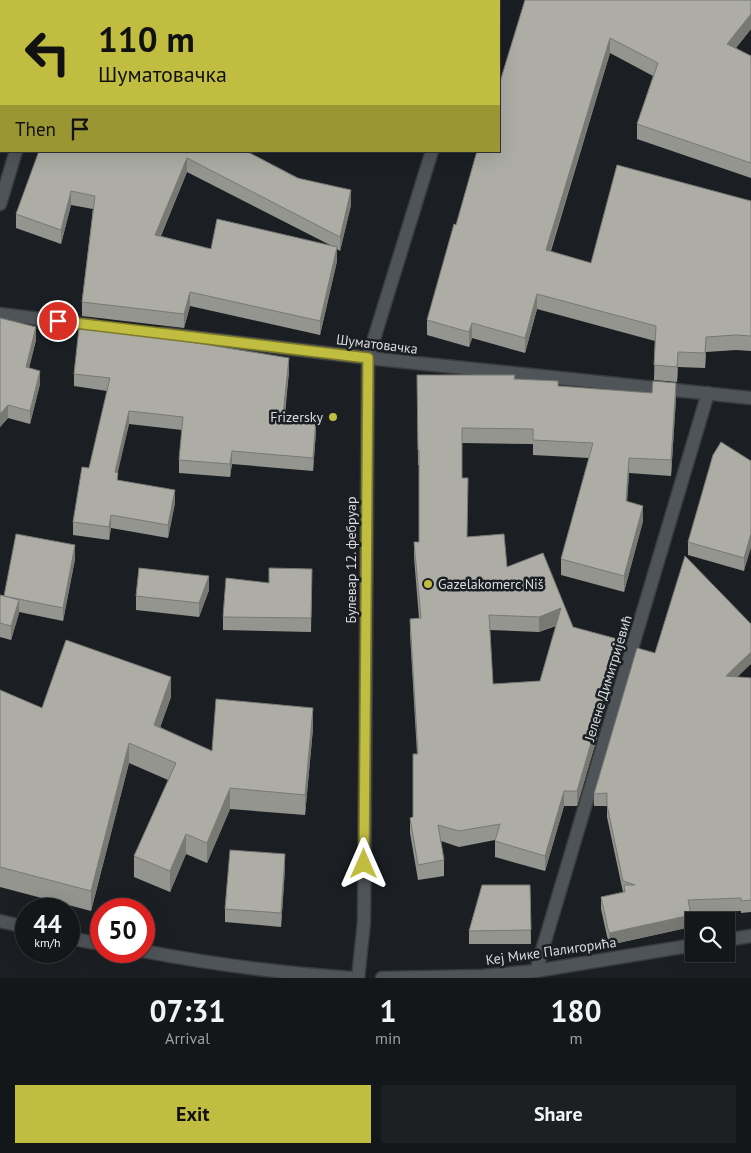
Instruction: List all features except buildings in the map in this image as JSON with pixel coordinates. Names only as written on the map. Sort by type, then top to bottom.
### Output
[{"type":"street","points":[[0,204],[16,152]]},
{"type":"street","name":"Булевар 12. фебруар","points":[[358,978],[364,922],[368,358],[432,152]]},
{"type":"street","points":[[0,314],[106,327]]},
{"type":"street","name":"Шуматовачка","points":[[154,332],[368,358],[751,398]]},
{"type":"street","name":"Јелене Димитријевић","points":[[536,971],[708,393]]},
{"type":"street","points":[[0,921],[15,924]]},
{"type":"street","points":[[735,939],[751,936]]},
{"type":"street","name":"Кеј Мике Палигорића","points":[[382,978],[483,976],[536,971],[685,946]]},
{"type":"street","points":[[155,953],[188,960],[300,974],[351,978]]},
{"type":"place","name":"Frizersky","points":[[333,417]]},
{"type":"place","name":"Gazelakomerc Niš","points":[[428,584]]},
{"type":"route","points":[[58,321],[368,358],[364,864]]}]
